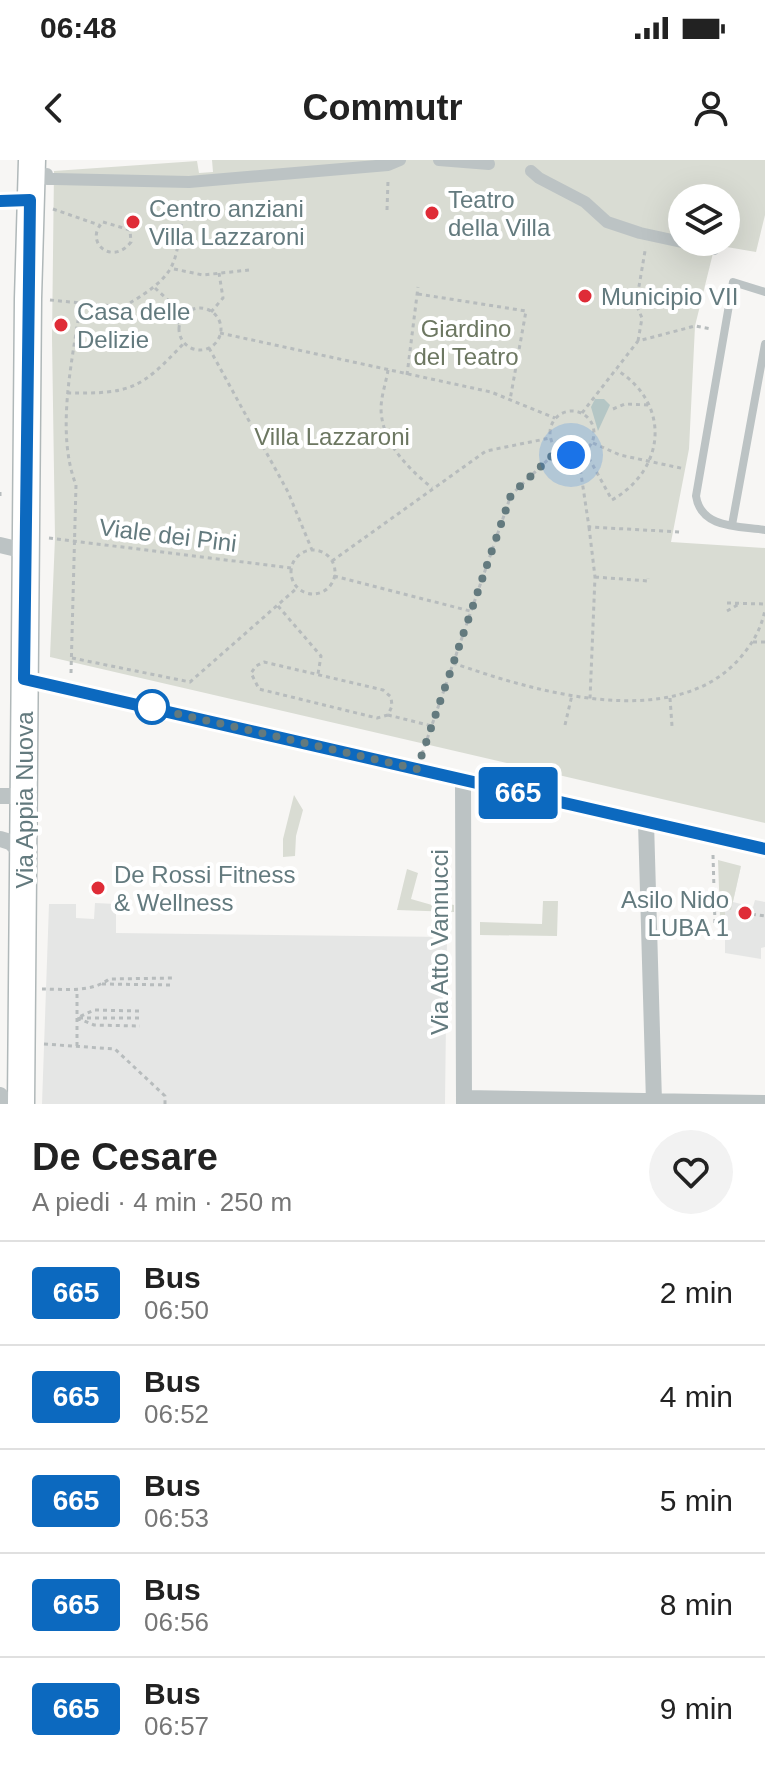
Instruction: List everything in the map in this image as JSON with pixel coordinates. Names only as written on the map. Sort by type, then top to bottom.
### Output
[{"type":"main road","name":"Via Appia Nuova","points":[[21,1104],[24,855],[12,792],[24,679],[12,548],[40,167]]},
{"type":"street","points":[[439,160],[489,164]]},
{"type":"street","points":[[40,167],[47,179],[189,182],[394,163]]},
{"type":"street","points":[[531,171],[585,202],[607,222],[668,239]]},
{"type":"street","points":[[0,201],[38,205]]},
{"type":"street","points":[[24,679],[765,849]]},
{"type":"street","name":"Via Atto Vannucci","points":[[463,780],[464,1101]]},
{"type":"street","points":[[646,822],[654,1102]]},
{"type":"street","points":[[0,839],[10,842],[24,855]]},
{"type":"street","points":[[0,1095],[7,1104]]},
{"type":"street","points":[[464,1101],[765,1103]]},
{"type":"lane","points":[[765,292],[733,282],[696,496],[702,514],[713,521],[765,530]]},
{"type":"lane","points":[[732,525],[765,344]]},
{"type":"path","points":[[387,210],[394,163]]},
{"type":"path","points":[[123,307],[154,287],[172,269],[179,247],[189,182]]},
{"type":"path","points":[[38,205],[99,225],[103,222],[130,230],[131,242],[126,249],[116,253],[105,251],[96,235],[99,225]]},
{"type":"path","points":[[582,413],[638,341],[642,318],[636,304],[648,234]]},
{"type":"path","points":[[172,269],[203,275],[249,270]]},
{"type":"path","points":[[211,312],[223,298],[219,273]]},
{"type":"path","points":[[154,287],[184,315]]},
{"type":"path","points":[[407,375],[418,287]]},
{"type":"path","points":[[418,294],[526,311],[510,400]]},
{"type":"path","points":[[28,299],[81,301],[123,307],[179,323]]},
{"type":"path","points":[[69,688],[76,485],[69,467],[67,393],[81,301]]},
{"type":"path","points":[[201,308],[211,312],[218,319],[220,333],[209,348],[191,348],[179,333],[179,323],[190,311],[201,308]]},
{"type":"path","points":[[638,341],[695,326],[723,331]]},
{"type":"path","points":[[220,333],[491,392],[555,418]]},
{"type":"path","points":[[67,393],[120,392],[139,385],[159,370],[184,343]]},
{"type":"path","points":[[209,348],[288,492],[312,550]]},
{"type":"path","points":[[388,370],[381,406],[388,438],[409,467],[433,488]]},
{"type":"path","points":[[585,451],[612,500],[635,484],[650,461],[656,430],[650,405],[634,380],[617,370]]},
{"type":"path","points":[[613,409],[625,404],[650,405]]},
{"type":"path","points":[[568,411],[582,413],[592,424],[594,432],[592,442],[585,451],[571,455],[558,450],[550,438],[551,424],[555,418],[568,411]]},
{"type":"path","points":[[332,561],[486,451],[550,438]]},
{"type":"path","points":[[592,442],[620,455],[685,469]]},
{"type":"path","points":[[417,769],[511,495],[558,450]]},
{"type":"path","points":[[578,454],[595,577],[590,699]]},
{"type":"path","points":[[0,489],[0,496]]},
{"type":"path","points":[[589,527],[681,532]]},
{"type":"path","name":"Viale dei Pini","points":[[55,538],[291,568]]},
{"type":"path","points":[[312,550],[323,553],[332,561],[334,576],[328,588],[309,594],[293,582],[291,568],[298,556],[312,550]]},
{"type":"path","points":[[334,576],[471,611]]},
{"type":"path","points":[[595,577],[648,581],[648,578]]},
{"type":"path","points":[[72,658],[190,682],[297,588]]},
{"type":"path","points":[[453,663],[491,676],[590,699],[670,697],[694,692],[719,678],[753,642],[765,607],[727,603]]},
{"type":"path","points":[[727,611],[742,603]]},
{"type":"path","points":[[278,605],[321,656],[318,674]]},
{"type":"path","points":[[753,642],[765,642]]},
{"type":"path","points":[[388,715],[392,706],[391,697],[383,690],[264,662],[251,673],[259,689],[377,718],[388,715],[432,726]]},
{"type":"path","points":[[565,725],[572,695]]},
{"type":"path","points":[[670,697],[672,726]]},
{"type":"path","points":[[713,855],[715,924]]},
{"type":"path","points":[[744,913],[765,916]]},
{"type":"path","points":[[102,984],[109,979],[174,978]]},
{"type":"path","points":[[38,989],[77,989],[102,984],[174,985]]},
{"type":"path","points":[[77,989],[77,1046]]},
{"type":"path","points":[[77,1018],[94,1010],[139,1011]]},
{"type":"path","points":[[77,1018],[139,1018]]},
{"type":"path","points":[[77,1018],[94,1025],[140,1026]]},
{"type":"path","points":[[37,1044],[115,1049],[165,1096],[165,1104]]},
{"type":"shaded area","points":[[595,399],[604,399],[610,405],[598,431],[591,407]]},
{"type":"shaded area","name":"Asilo Nido LUBA 1","points":[[741,866],[733,902],[753,907],[755,900],[765,902],[765,947],[761,948],[761,959],[725,953],[725,909]]},
{"type":"shaded area","points":[[95,903],[116,904],[116,933],[447,937],[445,1104],[42,1104],[49,904],[76,904],[76,918],[94,919]]},
{"type":"green space","name":"Villa Lazzaroni","points":[[212,160],[765,160],[765,215],[756,252],[740,249],[740,184],[668,184],[668,256],[712,256],[695,326],[689,449],[671,542],[765,548],[765,823],[50,657],[55,538],[52,338],[54,171],[197,161],[199,173],[213,172]]},
{"type":"green space","points":[[294,795],[303,810],[296,836],[295,856],[283,857],[283,839]]},
{"type":"green space","points":[[718,860],[741,866],[731,910],[725,910],[725,917],[720,917]]},
{"type":"green space","points":[[407,869],[418,873],[411,899],[432,905],[434,901],[454,905],[454,912],[397,910]]},
{"type":"green space","points":[[543,901],[558,901],[557,936],[480,935],[480,922],[542,924]]},
{"type":"bus line","name":"665","points":[[0,201],[30,200],[24,679],[765,849]]},
{"type":"place","name":"Teatro della Villa","points":[[432,213]]},
{"type":"place","name":"Centro anziani Villa Lazzaroni","points":[[133,222]]},
{"type":"place","name":"Municipio VII","points":[[585,296]]},
{"type":"place","name":"Casa delle Delizie","points":[[61,325]]},
{"type":"place","name":"De Rossi Fitness & Wellness","points":[[98,888]]},
{"type":"place","name":"Asilo Nido LUBA 1","points":[[745,913]]},
{"type":"route","points":[[152,707],[144,706],[417,769],[511,495],[558,450],[571,455]]},
{"type":"park label","name":"Giardino del Teatro","points":[[466,342]]}]
